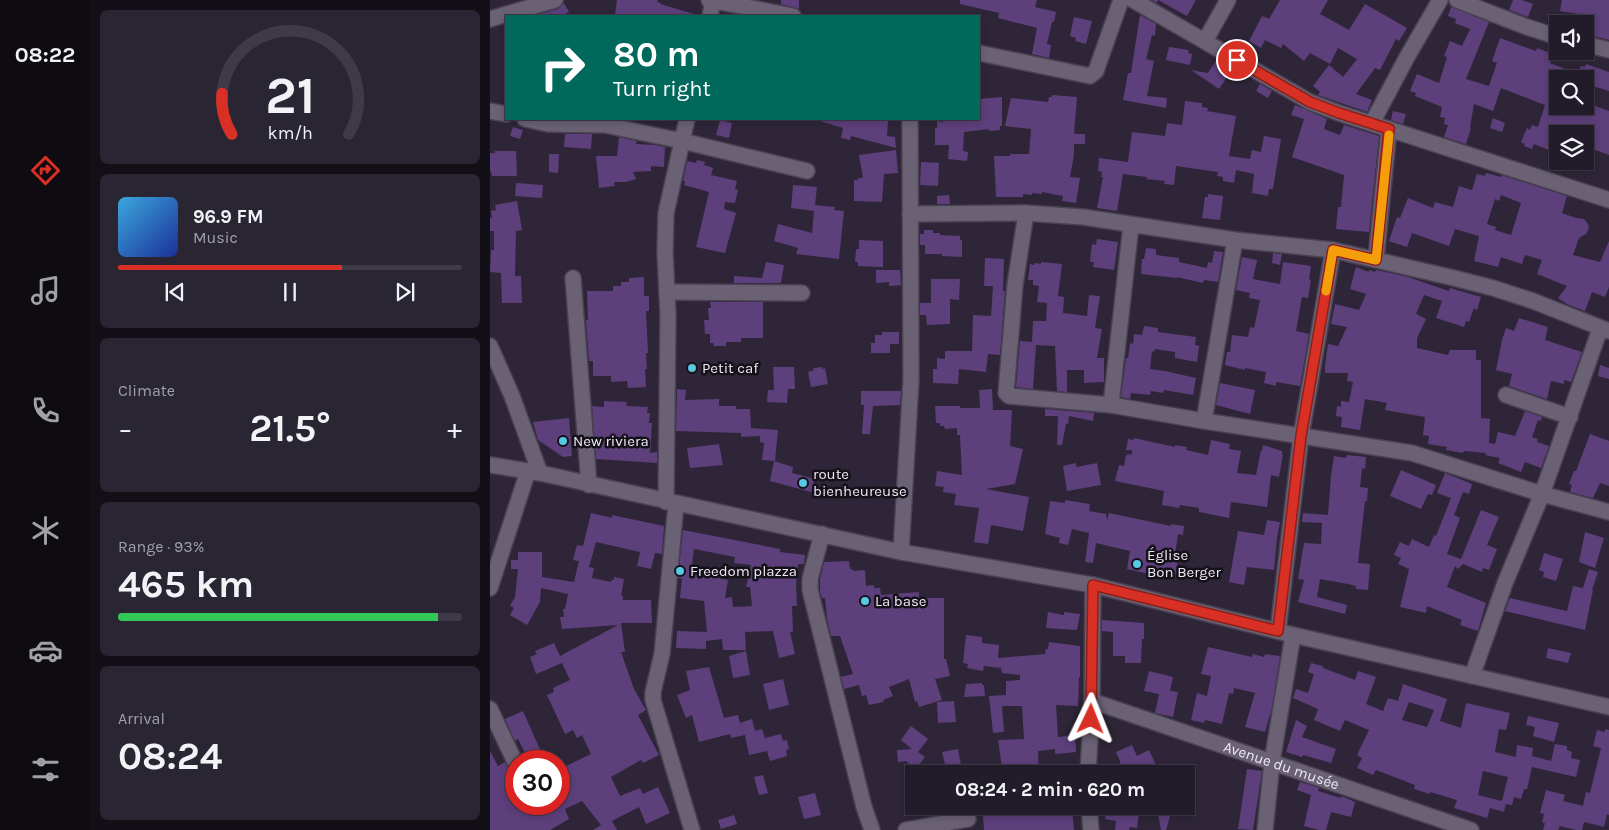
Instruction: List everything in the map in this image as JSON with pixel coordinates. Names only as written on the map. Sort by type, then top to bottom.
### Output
[{"type":"street","points":[[490,19],[555,0]]},
{"type":"street","points":[[710,15],[711,0],[774,6],[791,15]]},
{"type":"street","points":[[980,53],[1090,76],[1096,71],[1121,0]]},
{"type":"street","points":[[1132,0],[1310,102],[1609,200]]},
{"type":"street","points":[[1205,41],[1228,0]]},
{"type":"street","points":[[1372,123],[1440,0]]},
{"type":"street","points":[[1457,0],[1520,25],[1549,34]]},
{"type":"street","points":[[1594,46],[1609,50]]},
{"type":"street","points":[[490,111],[505,114]]},
{"type":"street","points":[[530,120],[548,124],[605,125],[682,141],[806,171]]},
{"type":"street","points":[[687,120],[666,213],[665,252],[671,503],[662,654],[653,700],[692,830]]},
{"type":"street","points":[[901,552],[911,380],[910,120]]},
{"type":"street","points":[[1376,260],[1389,129]]},
{"type":"street","points":[[910,214],[1026,212],[1082,217],[1235,240],[1333,250],[1454,278],[1525,298],[1605,330],[1542,494],[1505,583],[1472,676]]},
{"type":"street","points":[[1026,212],[1015,285],[1007,395],[1110,405],[1412,453],[1542,494],[1609,512]]},
{"type":"street","points":[[1110,405],[1131,224]]},
{"type":"street","points":[[1204,421],[1235,240]]},
{"type":"street","points":[[1278,631],[1301,436],[1333,250]]},
{"type":"street","points":[[573,278],[589,484]]},
{"type":"street","points":[[667,292],[802,294]]},
{"type":"street","points":[[490,346],[512,396],[534,472],[490,588]]},
{"type":"street","points":[[1506,395],[1570,417]]},
{"type":"street","points":[[490,465],[534,472],[901,552],[1093,585],[1293,635],[1609,707]]},
{"type":"street","points":[[822,534],[810,579],[810,590],[859,788],[872,830]]},
{"type":"street","points":[[1088,765],[1092,701],[1093,585]]},
{"type":"street","points":[[1265,830],[1272,762],[1293,635]]},
{"type":"street","name":"Avenue du musée","points":[[1092,701],[1471,830]]},
{"type":"street","points":[[490,709],[509,750]]},
{"type":"street","points":[[1090,815],[1091,830]]},
{"type":"street","points":[[906,830],[968,819]]},
{"type":"building","points":[[617,0],[658,0],[657,2],[660,4],[694,14],[694,15],[615,15]]},
{"type":"building","points":[[781,0],[799,0],[799,9],[781,4]]},
{"type":"building","points":[[960,0],[1037,0],[1035,7],[1056,12],[1047,44],[1051,45],[1049,58],[1032,54],[1037,28],[998,18],[999,13],[960,4]]},
{"type":"building","points":[[1158,0],[1196,0],[1187,16]]},
{"type":"building","points":[[1280,0],[1328,0],[1320,14],[1349,30],[1365,4],[1407,28],[1399,41],[1396,39],[1380,70],[1375,68],[1356,94],[1372,100],[1367,112],[1318,95],[1320,92],[1313,86],[1329,65],[1343,77],[1357,59],[1338,48],[1330,64],[1310,53],[1304,61],[1283,44],[1281,48],[1265,40],[1261,48],[1249,41],[1262,16],[1269,19]]},
{"type":"building","points":[[1513,0],[1522,0],[1533,4],[1528,17],[1509,10]]},
{"type":"building","points":[[1562,0],[1609,0],[1609,40],[1594,36],[1594,15],[1579,15],[1560,11]]},
{"type":"building","points":[[564,3],[569,12],[566,13],[567,15],[537,15],[558,9]]},
{"type":"building","points":[[1451,7],[1489,22],[1466,79],[1489,86],[1497,63],[1492,61],[1500,38],[1536,51],[1537,48],[1549,52],[1550,63],[1568,70],[1549,70],[1549,115],[1594,115],[1594,106],[1609,111],[1609,155],[1594,149],[1594,125],[1549,125],[1549,150],[1534,144],[1532,149],[1524,146],[1525,144],[1521,142],[1527,128],[1530,130],[1532,125],[1538,127],[1545,105],[1501,88],[1493,111],[1474,104],[1471,128],[1466,144],[1444,137],[1448,125],[1444,124],[1445,118],[1440,117],[1442,107],[1415,96],[1416,93],[1410,91],[1417,74],[1439,83],[1447,57],[1444,56],[1450,41],[1462,46],[1470,29],[1455,23],[1456,19],[1448,16]]},
{"type":"building","points":[[1140,15],[1156,24],[1155,36],[1152,35],[1146,59],[1154,61],[1147,96],[1167,98],[1166,108],[1123,100],[1128,73],[1131,73]]},
{"type":"building","points":[[1074,17],[1092,21],[1086,44],[1075,41],[1076,38],[1070,36]]},
{"type":"building","points":[[1169,47],[1189,50],[1188,53],[1192,54],[1190,65],[1166,60]]},
{"type":"building","points":[[1217,59],[1233,68],[1219,89],[1191,70],[1208,73]]},
{"type":"building","points":[[1586,64],[1609,72],[1609,91],[1594,86],[1594,70],[1580,70],[1581,66],[1585,67]]},
{"type":"building","points":[[1260,84],[1272,91],[1268,98],[1256,91]]},
{"type":"building","points":[[1052,95],[1077,97],[1074,134],[1085,134],[1085,144],[1074,144],[1070,177],[1080,178],[1076,203],[1062,201],[1063,196],[1042,192],[1042,194],[1023,194],[1023,197],[996,197],[994,156],[1029,154],[1031,129],[1005,126],[1011,98],[1048,102],[1049,97],[1052,97]]},
{"type":"building","points":[[1002,97],[1002,126],[1000,126],[1000,130],[989,131],[989,129],[964,132],[963,151],[968,152],[967,161],[948,159],[949,145],[935,145],[937,121],[980,120],[980,99]]},
{"type":"building","points":[[1185,101],[1202,103],[1202,107],[1208,108],[1207,111],[1236,116],[1229,156],[1250,159],[1252,150],[1261,152],[1264,136],[1281,139],[1273,189],[1269,189],[1268,196],[1252,193],[1254,174],[1236,170],[1234,183],[1223,181],[1223,177],[1217,176],[1218,172],[1176,166],[1174,185],[1164,184],[1165,181],[1146,179],[1147,177],[1123,174],[1117,211],[1097,208],[1103,177],[1101,177],[1102,172],[1098,171],[1099,158],[1128,162],[1132,132],[1165,136],[1167,123],[1182,125]]},
{"type":"building","points":[[1295,105],[1327,119],[1324,129],[1340,135],[1344,125],[1379,136],[1369,232],[1336,229],[1338,207],[1341,207],[1344,175],[1292,157],[1304,119],[1291,115]]},
{"type":"building","points":[[1393,111],[1406,114],[1403,124],[1391,120]]},
{"type":"building","points":[[1493,118],[1505,123],[1502,132],[1490,128]]},
{"type":"building","points":[[720,120],[732,123],[729,138],[716,135]]},
{"type":"building","points":[[886,120],[888,121],[887,136],[895,137],[896,148],[851,136],[850,140],[841,138],[843,128],[820,121]]},
{"type":"building","points":[[513,127],[523,130],[520,139],[510,136]]},
{"type":"building","points":[[565,134],[592,134],[591,149],[564,147]]},
{"type":"building","points":[[619,137],[637,141],[636,144],[665,147],[664,167],[651,166],[651,171],[633,172],[636,179],[626,182],[614,182],[615,186],[599,188],[596,156],[617,156]]},
{"type":"building","points":[[896,150],[898,173],[884,174],[882,202],[854,201],[854,180],[863,178],[859,155]]},
{"type":"building","points":[[495,151],[516,151],[517,176],[492,176],[490,171],[490,153],[495,153]]},
{"type":"building","points":[[549,154],[559,154],[558,173],[549,172]]},
{"type":"building","points":[[697,160],[705,162],[704,165],[713,168],[711,175],[737,181],[735,189],[738,190],[735,203],[725,202],[724,209],[736,213],[725,253],[696,247],[709,192],[684,185],[685,181],[683,181],[687,161],[696,163]]},
{"type":"building","points":[[921,162],[939,163],[938,186],[920,185]]},
{"type":"building","points":[[1486,173],[1501,177],[1501,175],[1567,196],[1562,213],[1584,219],[1589,228],[1586,234],[1579,238],[1573,255],[1600,262],[1609,241],[1609,287],[1605,297],[1592,292],[1585,311],[1567,304],[1558,298],[1567,286],[1537,274],[1542,260],[1525,255],[1522,264],[1501,257],[1498,267],[1474,261],[1479,236],[1455,229],[1449,246],[1412,233],[1407,247],[1389,241],[1397,217],[1400,218],[1408,198],[1433,208],[1435,202],[1453,207],[1459,186],[1472,190],[1477,174],[1485,176]],"holes":[[[1501,195],[1521,203],[1511,235],[1495,230],[1496,227],[1487,224],[1495,199],[1499,201]]]},
{"type":"building","points":[[516,183],[543,185],[542,198],[515,196]]},
{"type":"building","points":[[793,185],[817,187],[815,205],[835,207],[834,210],[844,211],[839,259],[796,254],[798,248],[774,241],[778,224],[812,233],[814,211],[791,208]]},
{"type":"building","points":[[1208,194],[1223,196],[1220,220],[1202,218],[1205,197],[1208,197]]},
{"type":"building","points":[[949,195],[950,204],[937,204],[937,196]]},
{"type":"building","points":[[517,201],[522,230],[516,231],[515,276],[521,276],[522,303],[502,303],[501,273],[490,272],[491,250],[494,250],[494,231],[490,231],[491,211],[496,210],[495,205]]},
{"type":"building","points":[[924,230],[933,230],[933,233],[940,233],[940,235],[960,236],[960,240],[962,240],[962,257],[925,254],[925,245],[920,245],[920,234],[924,234]]},
{"type":"building","points":[[1097,239],[1118,242],[1114,270],[1093,267],[1094,262],[1090,262],[1092,244],[1096,245]]},
{"type":"building","points":[[859,240],[883,241],[883,267],[858,266],[858,262],[855,262],[856,249],[859,249]]},
{"type":"building","points":[[1146,248],[1156,249],[1156,255],[1179,258],[1179,262],[1207,268],[1208,262],[1212,263],[1214,251],[1223,252],[1218,282],[1204,280],[1203,283],[1177,277],[1141,274],[1142,259],[1144,259]]},
{"type":"building","points":[[1273,253],[1282,254],[1280,265],[1272,263]]},
{"type":"building","points":[[1242,257],[1257,260],[1253,279],[1280,284],[1283,262],[1311,266],[1308,298],[1302,297],[1296,331],[1309,334],[1300,386],[1276,382],[1276,386],[1264,383],[1266,372],[1245,368],[1245,370],[1225,365],[1227,352],[1230,352],[1232,335],[1248,337],[1250,327],[1254,328],[1260,300],[1249,298],[1250,293],[1236,290]]},
{"type":"building","points":[[985,258],[1004,259],[1003,291],[1005,291],[1000,355],[988,354],[986,372],[959,369],[958,384],[933,383],[933,369],[937,369],[937,358],[945,359],[945,351],[972,351],[973,315],[991,316],[993,286],[984,286]]},
{"type":"building","points":[[766,262],[784,265],[781,283],[734,283],[734,276],[762,278]]},
{"type":"building","points":[[1041,262],[1062,264],[1058,296],[1064,297],[1063,313],[1087,316],[1089,295],[1100,296],[1095,328],[1102,329],[1097,358],[1104,358],[1104,382],[1084,383],[1084,370],[1067,370],[1067,392],[1057,391],[1055,346],[1036,345],[1033,389],[1016,387],[1020,341],[1032,342],[1033,321],[1046,321],[1047,303],[1037,302],[1039,286],[1033,285],[1033,280],[1028,280],[1030,264],[1041,264]]},
{"type":"building","points":[[1356,267],[1369,272],[1369,270],[1375,272],[1376,270],[1408,277],[1449,291],[1450,288],[1481,297],[1477,310],[1474,308],[1469,322],[1466,321],[1464,327],[1436,318],[1442,301],[1424,295],[1416,314],[1426,319],[1417,338],[1417,348],[1448,355],[1450,350],[1476,350],[1476,360],[1481,360],[1481,418],[1490,419],[1489,443],[1495,444],[1498,432],[1515,436],[1525,411],[1542,417],[1541,421],[1538,420],[1532,437],[1538,439],[1537,442],[1549,446],[1541,468],[1525,462],[1521,472],[1498,463],[1500,458],[1485,455],[1486,453],[1464,451],[1463,453],[1446,450],[1447,447],[1428,444],[1429,436],[1423,435],[1425,417],[1385,410],[1387,403],[1365,399],[1360,430],[1341,427],[1342,417],[1336,416],[1337,406],[1341,407],[1341,401],[1349,402],[1353,382],[1347,381],[1348,373],[1325,373],[1325,365],[1328,344],[1338,346],[1347,327],[1331,324],[1335,304],[1359,310],[1366,294],[1350,289]]},
{"type":"building","points":[[876,270],[900,270],[901,285],[889,286],[889,282],[876,283]]},
{"type":"building","points":[[644,277],[644,296],[649,296],[649,311],[646,311],[648,353],[646,353],[647,369],[645,369],[646,387],[628,388],[627,381],[611,382],[611,376],[593,376],[593,361],[589,361],[586,320],[588,320],[587,291],[613,291],[613,286],[621,286],[621,282],[629,282],[629,278]]},
{"type":"building","points":[[931,279],[960,279],[959,300],[950,299],[950,324],[927,325],[926,315],[920,315],[920,303],[931,303]]},
{"type":"building","points":[[710,302],[763,302],[763,338],[741,338],[741,342],[726,342],[726,346],[714,346],[713,343],[710,343],[710,334],[705,334],[704,320],[709,320],[708,308],[711,308]]},
{"type":"building","points":[[1519,318],[1548,327],[1545,340],[1582,352],[1571,382],[1564,380],[1564,384],[1551,381],[1547,399],[1509,386],[1512,374],[1496,370],[1506,328],[1514,331]]},
{"type":"building","points":[[1144,326],[1158,328],[1158,332],[1196,337],[1195,345],[1199,346],[1197,362],[1175,358],[1175,352],[1155,349],[1154,352],[1152,351],[1150,369],[1196,378],[1193,395],[1164,390],[1163,393],[1151,391],[1150,395],[1131,393],[1130,399],[1121,397],[1130,343],[1133,344],[1134,334],[1142,335]]},
{"type":"building","points":[[882,332],[899,332],[899,344],[890,344],[890,353],[871,353],[871,343],[875,343],[875,335],[882,335]]},
{"type":"building","points":[[1600,365],[1609,368],[1609,379],[1598,376]]},
{"type":"building","points":[[773,367],[794,367],[795,389],[788,389],[787,403],[767,402],[768,390],[774,390]]},
{"type":"building","points":[[822,367],[822,369],[825,368],[828,384],[811,387],[808,372],[814,370],[813,368]]},
{"type":"building","points":[[1220,383],[1255,390],[1250,414],[1216,405]]},
{"type":"building","points":[[677,389],[686,390],[685,400],[719,399],[719,406],[736,406],[736,409],[750,409],[751,428],[778,430],[775,461],[762,460],[764,443],[760,442],[760,436],[741,437],[741,433],[676,431]]},
{"type":"building","points":[[992,389],[993,410],[1012,410],[1010,446],[1023,449],[1015,484],[986,489],[1029,497],[1023,531],[991,525],[988,544],[974,542],[979,508],[954,505],[956,494],[943,492],[944,487],[935,486],[937,471],[962,475],[960,435],[957,435],[957,428],[945,429],[944,426],[940,426],[940,423],[936,423],[935,406],[980,408],[979,390]]},
{"type":"building","points":[[861,391],[901,391],[900,405],[873,406],[870,434],[862,434],[864,405],[861,405]]},
{"type":"building","points":[[604,401],[627,402],[626,406],[648,407],[647,413],[650,413],[649,423],[652,423],[650,453],[657,452],[657,463],[596,459],[592,406],[604,407]]},
{"type":"building","points":[[1045,409],[1094,413],[1093,421],[1069,416],[1062,445],[1057,445],[1058,416],[1045,416]]},
{"type":"building","points":[[569,418],[572,456],[563,457],[538,440],[533,422]]},
{"type":"building","points":[[1590,434],[1609,441],[1609,486],[1600,483],[1593,498],[1570,492],[1572,485],[1569,484]]},
{"type":"building","points":[[1134,438],[1175,447],[1175,445],[1187,447],[1186,450],[1208,455],[1211,440],[1230,444],[1229,449],[1241,451],[1237,473],[1256,475],[1263,445],[1282,451],[1279,477],[1271,475],[1267,507],[1231,502],[1229,518],[1199,512],[1199,508],[1180,505],[1179,508],[1162,505],[1164,491],[1115,481],[1119,465],[1124,466],[1126,455],[1132,454],[1132,450],[1126,450],[1128,439],[1134,440]]},
{"type":"building","points":[[719,444],[723,465],[690,468],[687,448]]},
{"type":"building","points":[[1347,455],[1366,457],[1365,469],[1362,468],[1360,487],[1368,488],[1358,563],[1370,564],[1368,590],[1356,589],[1356,586],[1320,579],[1317,597],[1347,605],[1345,614],[1298,602],[1304,580],[1298,579],[1304,543],[1321,544],[1322,523],[1302,522],[1303,513],[1328,515],[1334,456],[1346,458]]},
{"type":"building","points":[[774,461],[793,467],[792,473],[815,479],[811,492],[770,481]]},
{"type":"building","points":[[1076,463],[1076,467],[1097,463],[1101,485],[1067,491],[1063,466]]},
{"type":"building","points":[[1401,470],[1436,485],[1432,495],[1428,494],[1421,509],[1390,496]]},
{"type":"building","points":[[1445,473],[1472,484],[1469,494],[1463,492],[1454,515],[1460,518],[1447,554],[1461,559],[1481,510],[1499,517],[1487,545],[1497,549],[1489,570],[1483,568],[1482,572],[1463,564],[1458,569],[1455,566],[1447,587],[1486,603],[1478,631],[1460,625],[1462,620],[1427,606],[1426,613],[1400,607],[1409,569],[1398,564],[1401,558],[1394,555],[1400,542],[1409,546],[1412,539],[1429,547],[1434,535],[1436,536],[1451,498],[1437,493]]},
{"type":"building","points":[[1065,500],[1090,504],[1089,511],[1106,514],[1107,520],[1109,513],[1171,526],[1171,524],[1184,526],[1183,535],[1178,534],[1175,555],[1179,555],[1175,576],[1150,571],[1149,574],[1127,569],[1130,551],[1096,543],[1093,563],[1085,562],[1089,533],[1072,529],[1068,545],[1059,543],[1060,538],[1045,534],[1050,501],[1065,503]]},
{"type":"building","points":[[591,513],[612,518],[612,515],[664,526],[662,554],[655,553],[651,569],[637,566],[640,552],[596,542],[589,567],[594,568],[592,578],[611,582],[611,580],[614,580],[614,577],[624,579],[621,596],[623,596],[623,600],[651,600],[652,623],[621,623],[625,652],[621,652],[634,689],[646,710],[638,715],[659,755],[643,763],[641,760],[611,777],[620,796],[640,788],[643,794],[658,787],[670,813],[646,824],[639,807],[612,821],[617,830],[593,830],[601,825],[582,801],[570,807],[570,764],[591,754],[582,735],[577,738],[573,730],[565,734],[547,695],[554,692],[553,688],[570,680],[562,663],[536,674],[530,657],[537,654],[535,651],[554,643],[560,656],[618,625],[562,629],[560,617],[564,617],[563,609],[565,609],[568,594],[541,588],[540,602],[527,625],[510,615],[514,608],[510,606],[515,597],[518,569],[511,569],[511,560],[518,560],[518,552],[542,552],[542,577],[574,582],[579,561],[573,560],[577,545],[583,546]]},
{"type":"building","points":[[1267,520],[1280,522],[1274,570],[1247,567],[1244,585],[1229,582],[1238,531],[1264,535]]},
{"type":"building","points":[[683,530],[780,549],[780,552],[805,555],[804,564],[798,564],[797,606],[792,606],[793,632],[790,632],[795,654],[779,658],[773,631],[745,632],[746,650],[723,650],[722,639],[706,641],[706,649],[676,648],[677,631],[707,632],[704,601],[680,598],[682,579],[678,578]],"holes":[[[694,549],[735,557],[734,563],[751,565],[746,587],[750,587],[752,606],[733,607],[732,597],[725,598],[728,580],[691,572]]]},
{"type":"building","points":[[1585,532],[1604,538],[1595,568],[1579,562]]},
{"type":"building","points":[[1544,553],[1563,559],[1556,581],[1543,577],[1544,572],[1539,570]]},
{"type":"building","points":[[849,561],[850,569],[853,571],[865,570],[866,586],[874,585],[874,588],[880,588],[881,595],[919,592],[919,598],[944,598],[944,659],[946,659],[950,676],[935,679],[942,700],[919,707],[917,701],[915,702],[909,679],[889,687],[893,696],[883,700],[884,702],[869,705],[866,695],[862,696],[859,685],[844,689],[841,677],[853,674],[840,636],[831,636],[825,598],[822,598],[820,592],[820,579],[824,562]]},
{"type":"building","points":[[1589,569],[1598,572],[1592,590],[1585,630],[1505,611],[1510,598],[1567,611],[1573,586],[1583,588]]},
{"type":"building","points":[[1048,612],[1064,615],[1064,612],[1080,614],[1077,630],[1046,628]]},
{"type":"building","points":[[1102,620],[1144,623],[1141,663],[1125,663],[1125,656],[1113,656],[1113,632],[1102,631]]},
{"type":"building","points":[[966,635],[982,637],[982,643],[999,645],[998,658],[1045,654],[1049,642],[1080,646],[1078,706],[1056,705],[1058,737],[1075,735],[1076,752],[1055,754],[1055,749],[1038,751],[1039,765],[1002,765],[998,740],[1024,739],[1022,706],[1002,706],[1004,732],[993,733],[989,696],[1006,695],[1006,681],[1020,680],[1020,675],[1002,673],[1001,668],[984,666],[983,671],[967,668],[968,664],[963,663]]},
{"type":"building","points":[[1208,647],[1252,657],[1253,654],[1264,657],[1265,654],[1280,656],[1272,708],[1265,732],[1245,727],[1255,693],[1234,688],[1233,694],[1229,693],[1222,724],[1205,720],[1204,723],[1191,720],[1197,693],[1207,696],[1211,676],[1201,674]]},
{"type":"building","points":[[1548,648],[1571,653],[1568,663],[1546,658]]},
{"type":"building","points":[[746,651],[750,675],[733,678],[729,656]]},
{"type":"building","points":[[1311,663],[1323,666],[1323,668],[1355,680],[1358,671],[1376,677],[1366,704],[1383,711],[1388,698],[1398,701],[1403,684],[1447,699],[1440,721],[1461,728],[1466,703],[1510,713],[1506,730],[1499,729],[1495,752],[1516,757],[1517,745],[1533,748],[1532,756],[1551,761],[1555,744],[1567,746],[1567,750],[1572,752],[1571,758],[1580,760],[1576,777],[1532,767],[1527,789],[1524,789],[1521,799],[1514,797],[1512,805],[1506,804],[1504,812],[1490,808],[1487,818],[1454,808],[1457,800],[1414,789],[1415,785],[1376,770],[1373,775],[1357,768],[1362,758],[1357,755],[1369,730],[1345,720],[1340,731],[1314,720],[1318,709],[1293,698],[1296,689],[1308,693],[1314,674],[1308,672]],"holes":[[[1409,702],[1434,710],[1427,727],[1402,720]],[[1483,771],[1508,777],[1502,801],[1478,795]]]},
{"type":"building","points":[[709,667],[724,718],[738,715],[740,723],[752,719],[755,731],[762,729],[765,738],[781,734],[783,741],[787,740],[789,749],[786,750],[787,756],[770,761],[767,751],[749,755],[745,735],[731,738],[730,734],[699,742],[692,715],[686,718],[677,695],[690,690],[686,671]]},
{"type":"building","points":[[1149,671],[1173,677],[1170,691],[1178,692],[1173,717],[1155,713],[1159,694],[1144,691]]},
{"type":"building","points":[[783,679],[789,705],[769,710],[763,684]]},
{"type":"building","points":[[982,683],[985,696],[964,697],[966,684]]},
{"type":"building","points":[[954,701],[956,722],[938,723],[937,702]]},
{"type":"building","points":[[523,711],[540,750],[524,750],[518,739],[515,741],[505,719]]},
{"type":"building","points":[[1528,716],[1559,723],[1554,742],[1533,736],[1535,727],[1526,725]]},
{"type":"building","points":[[1296,720],[1307,726],[1302,737],[1336,749],[1331,763],[1286,752]]},
{"type":"building","points":[[911,726],[928,739],[918,752],[925,757],[919,765],[911,765],[906,761],[898,762],[897,750],[912,749],[901,740]]},
{"type":"building","points":[[1605,729],[1609,730],[1609,815],[1607,814],[1604,827],[1584,822],[1582,830],[1560,826],[1558,830],[1543,830],[1545,823],[1542,822],[1544,814],[1540,813],[1546,790],[1565,795],[1563,801],[1583,806],[1586,792],[1590,793],[1601,748],[1593,746],[1597,730],[1605,732]]},
{"type":"building","points":[[1132,745],[1137,756],[1149,750],[1156,765],[1120,765],[1116,752]]},
{"type":"building","points":[[958,749],[961,765],[945,765],[942,752]]},
{"type":"building","points":[[490,751],[498,766],[505,762],[505,815],[567,815],[569,819],[550,830],[490,830]]},
{"type":"building","points":[[1247,769],[1262,771],[1253,830],[1238,829]]},
{"type":"building","points":[[763,775],[768,793],[759,795],[754,777]]},
{"type":"building","points":[[1300,782],[1319,788],[1318,791],[1341,798],[1341,796],[1355,802],[1351,817],[1331,812],[1326,830],[1304,826],[1311,795],[1297,790]]},
{"type":"building","points":[[815,793],[821,815],[804,819],[798,797]]},
{"type":"building","points":[[734,815],[737,824],[721,829],[718,820]]},
{"type":"building","points":[[983,815],[1073,815],[1074,830],[984,830]]},
{"type":"building","points":[[1106,815],[1139,815],[1137,828],[1130,827],[1129,830],[1115,830],[1116,821],[1105,819]]},
{"type":"building","points":[[1158,815],[1170,815],[1166,830],[1161,830]]},
{"type":"slow traffic","points":[[1326,291],[1333,250],[1376,260],[1389,135]]},
{"type":"place","name":"Petit caf","points":[[692,368]]},
{"type":"place","name":"New riviera","points":[[563,441]]},
{"type":"place","name":"route bienheureuse","points":[[803,483]]},
{"type":"place","name":"Église Bon Berger","points":[[1137,564]]},
{"type":"place","name":"Freedom plazza","points":[[680,571]]},
{"type":"place","name":"La base","points":[[865,601]]},
{"type":"route","points":[[1091,719],[1093,585],[1278,631],[1301,436],[1333,250],[1376,260],[1381,226],[1389,129],[1310,102],[1237,60]]}]
